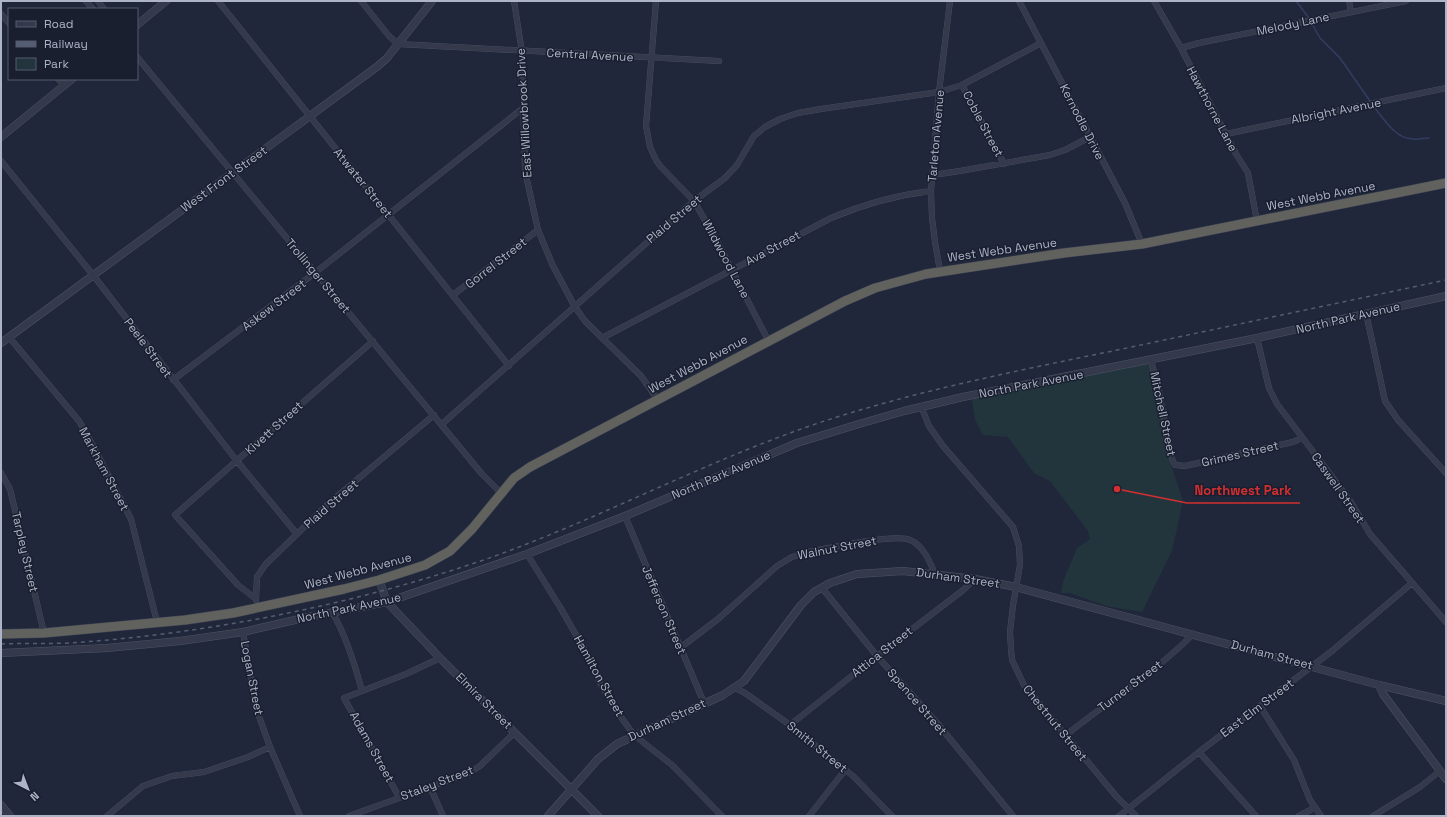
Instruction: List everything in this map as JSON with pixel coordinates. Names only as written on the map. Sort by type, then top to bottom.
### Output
[{"type":"highway","name":"West Webb Avenue","points":[[1,634],[44,633],[190,619],[256,609],[380,580],[425,565],[450,551],[472,529],[514,478],[530,467],[768,340],[864,292],[894,282],[940,271],[1064,253],[1142,244],[1446,183]]},
{"type":"street","points":[[138,25],[166,1]]},
{"type":"street","name":"Atwater Street","points":[[218,1],[509,366]]},
{"type":"street","points":[[361,1],[389,36],[398,44]]},
{"type":"street","name":"West Front Street","points":[[1,343],[378,66],[388,58],[432,1]]},
{"type":"street","name":"East Willowbrook Drive","points":[[514,1],[522,52],[525,171],[538,230],[553,266],[575,307],[585,321],[641,376],[657,400]]},
{"type":"street","name":"Wildwood Lane","points":[[656,1],[646,126],[650,147],[661,167],[694,201],[768,340]]},
{"type":"street","name":"Tarleton Avenue","points":[[940,271],[932,218],[931,191],[939,92],[950,1]]},
{"type":"street","name":"Kernodle Drive","points":[[1019,1],[1090,136],[1131,217],[1142,244]]},
{"type":"street","name":"Hawthorne Lane","points":[[1154,1],[1248,173],[1257,221]]},
{"type":"street","points":[[1348,1],[1351,12]]},
{"type":"street","name":"Melody Lane","points":[[1181,48],[1199,43],[1406,1]]},
{"type":"street","points":[[1,14],[8,22]]},
{"type":"street","name":"Plaid Street","points":[[442,424],[694,201],[725,178],[737,165],[754,136],[765,127],[780,119],[798,113],[939,92],[962,85],[1041,43]]},
{"type":"street","name":"Central Avenue","points":[[398,44],[652,59],[719,61]]},
{"type":"street","name":"Trollinger Street","points":[[138,58],[482,474],[501,494]]},
{"type":"street","points":[[59,80],[64,86]]},
{"type":"street","points":[[1,137],[71,80]]},
{"type":"street","name":"Coble Street","points":[[962,85],[1004,164]]},
{"type":"street","name":"Albright Avenue","points":[[1226,134],[1446,88]]},
{"type":"street","name":"Askew Street","points":[[173,380],[316,272],[523,108]]},
{"type":"street","points":[[933,175],[1050,155],[1065,150],[1090,136]]},
{"type":"street","name":"Peele Street","points":[[1,161],[93,275],[236,461],[297,534]]},
{"type":"street","name":"Ava Street","points":[[602,338],[831,218],[866,205],[931,191]]},
{"type":"street","name":"Gorrel Street","points":[[454,296],[538,230]]},
{"type":"street","name":"North Park Avenue","points":[[1,653],[113,648],[180,641],[243,632],[332,612],[387,602],[527,554],[625,516],[796,443],[921,406],[1257,338],[1446,296]]},
{"type":"street","points":[[1366,314],[1385,401],[1398,420],[1446,473]]},
{"type":"street","name":"Markham Street","points":[[9,337],[79,421],[131,519],[157,622]]},
{"type":"street","name":"Caswell Street","points":[[1257,338],[1269,388],[1277,404],[1349,499],[1370,534],[1446,622]]},
{"type":"street","name":"Kivett Street","points":[[256,599],[238,585],[175,515],[373,341]]},
{"type":"street","name":"Mitchell Street","points":[[1151,360],[1172,459],[1173,463],[1177,466]]},
{"type":"street","name":"Chestnut Street","points":[[921,406],[929,426],[943,446],[1012,527],[1019,546],[1020,565],[1010,632],[1010,649],[1012,660],[1024,685],[1128,809],[1136,816]]},
{"type":"street","name":"Plaid Street","points":[[256,609],[257,578],[260,571],[328,504],[434,415]]},
{"type":"street","name":"Grimes Street","points":[[1177,466],[1185,466],[1293,442],[1302,438]]},
{"type":"street","name":"Tarpley Street","points":[[1,473],[10,489],[44,633]]},
{"type":"street","name":"Jefferson Street","points":[[625,516],[704,703]]},
{"type":"street","name":"Walnut Street","points":[[680,648],[718,619],[777,566],[792,557],[804,553],[891,538],[906,539],[912,540],[924,552],[935,574]]},
{"type":"street","name":"Hamilton Street","points":[[527,554],[587,654],[608,698],[634,735],[672,765],[722,816]]},
{"type":"street","name":"Durham Street","points":[[548,816],[598,759],[610,748],[634,735],[735,688],[744,681],[801,605],[814,592],[839,579],[869,573],[892,571],[935,574],[975,579],[1016,587],[1379,685],[1446,701]]},
{"type":"street","name":"Attica Street","points":[[790,725],[962,591],[975,579]]},
{"type":"street","name":"Elmira Street","points":[[380,580],[387,602],[440,658],[598,816]]},
{"type":"street","name":"East Elm Street","points":[[1118,816],[1199,752],[1332,651],[1412,583]]},
{"type":"street","name":"Spence Street","points":[[822,588],[877,656],[938,724],[1013,816]]},
{"type":"street","points":[[332,612],[338,623],[358,674],[362,691],[412,672],[440,658]]},
{"type":"street","name":"Logan Street","points":[[243,632],[256,708],[270,747],[300,816]]},
{"type":"street","name":"Turner Street","points":[[1066,735],[1151,670],[1193,634]]},
{"type":"street","points":[[1379,685],[1383,694],[1446,778]]},
{"type":"street","name":"Smith Street","points":[[735,688],[745,693],[790,725],[863,785],[892,816]]},
{"type":"street","name":"Adams Street","points":[[362,691],[344,698],[399,797]]},
{"type":"street","points":[[1260,706],[1294,760],[1306,792],[1314,808],[1321,816]]},
{"type":"street","name":"Staley Street","points":[[349,816],[473,770],[480,766],[515,732]]},
{"type":"street","points":[[107,816],[144,786],[172,776],[204,772],[248,757],[270,747]]},
{"type":"street","points":[[1199,752],[1256,816]]},
{"type":"street","points":[[809,816],[845,770]]},
{"type":"street","points":[[1373,816],[1420,787],[1440,771]]},
{"type":"street","points":[[430,787],[443,816]]},
{"type":"street","points":[[1,805],[10,816]]},
{"type":"street","points":[[1299,816],[1314,808]]},
{"type":"green space","points":[[1150,363],[1171,465],[1183,501],[1172,551],[1142,612],[1106,606],[1070,593],[1061,593],[1063,582],[1077,548],[1090,539],[1088,531],[1050,481],[1034,473],[1008,437],[983,435],[975,420],[972,399]]},
{"type":"waterway","points":[[1296,1],[1309,18]]},
{"type":"waterway","points":[[1311,22],[1320,38],[1340,58],[1370,101]]},
{"type":"waterway","points":[[1372,104],[1390,127],[1401,136],[1415,139],[1429,138]]},
{"type":"railway","points":[[1,644],[69,643],[122,639],[230,624],[339,602],[444,573],[495,556],[581,522],[750,448],[837,417],[907,397],[1014,372],[1446,280]]},
{"type":"place","name":"Northwest Park","points":[[1117,489]]}]
